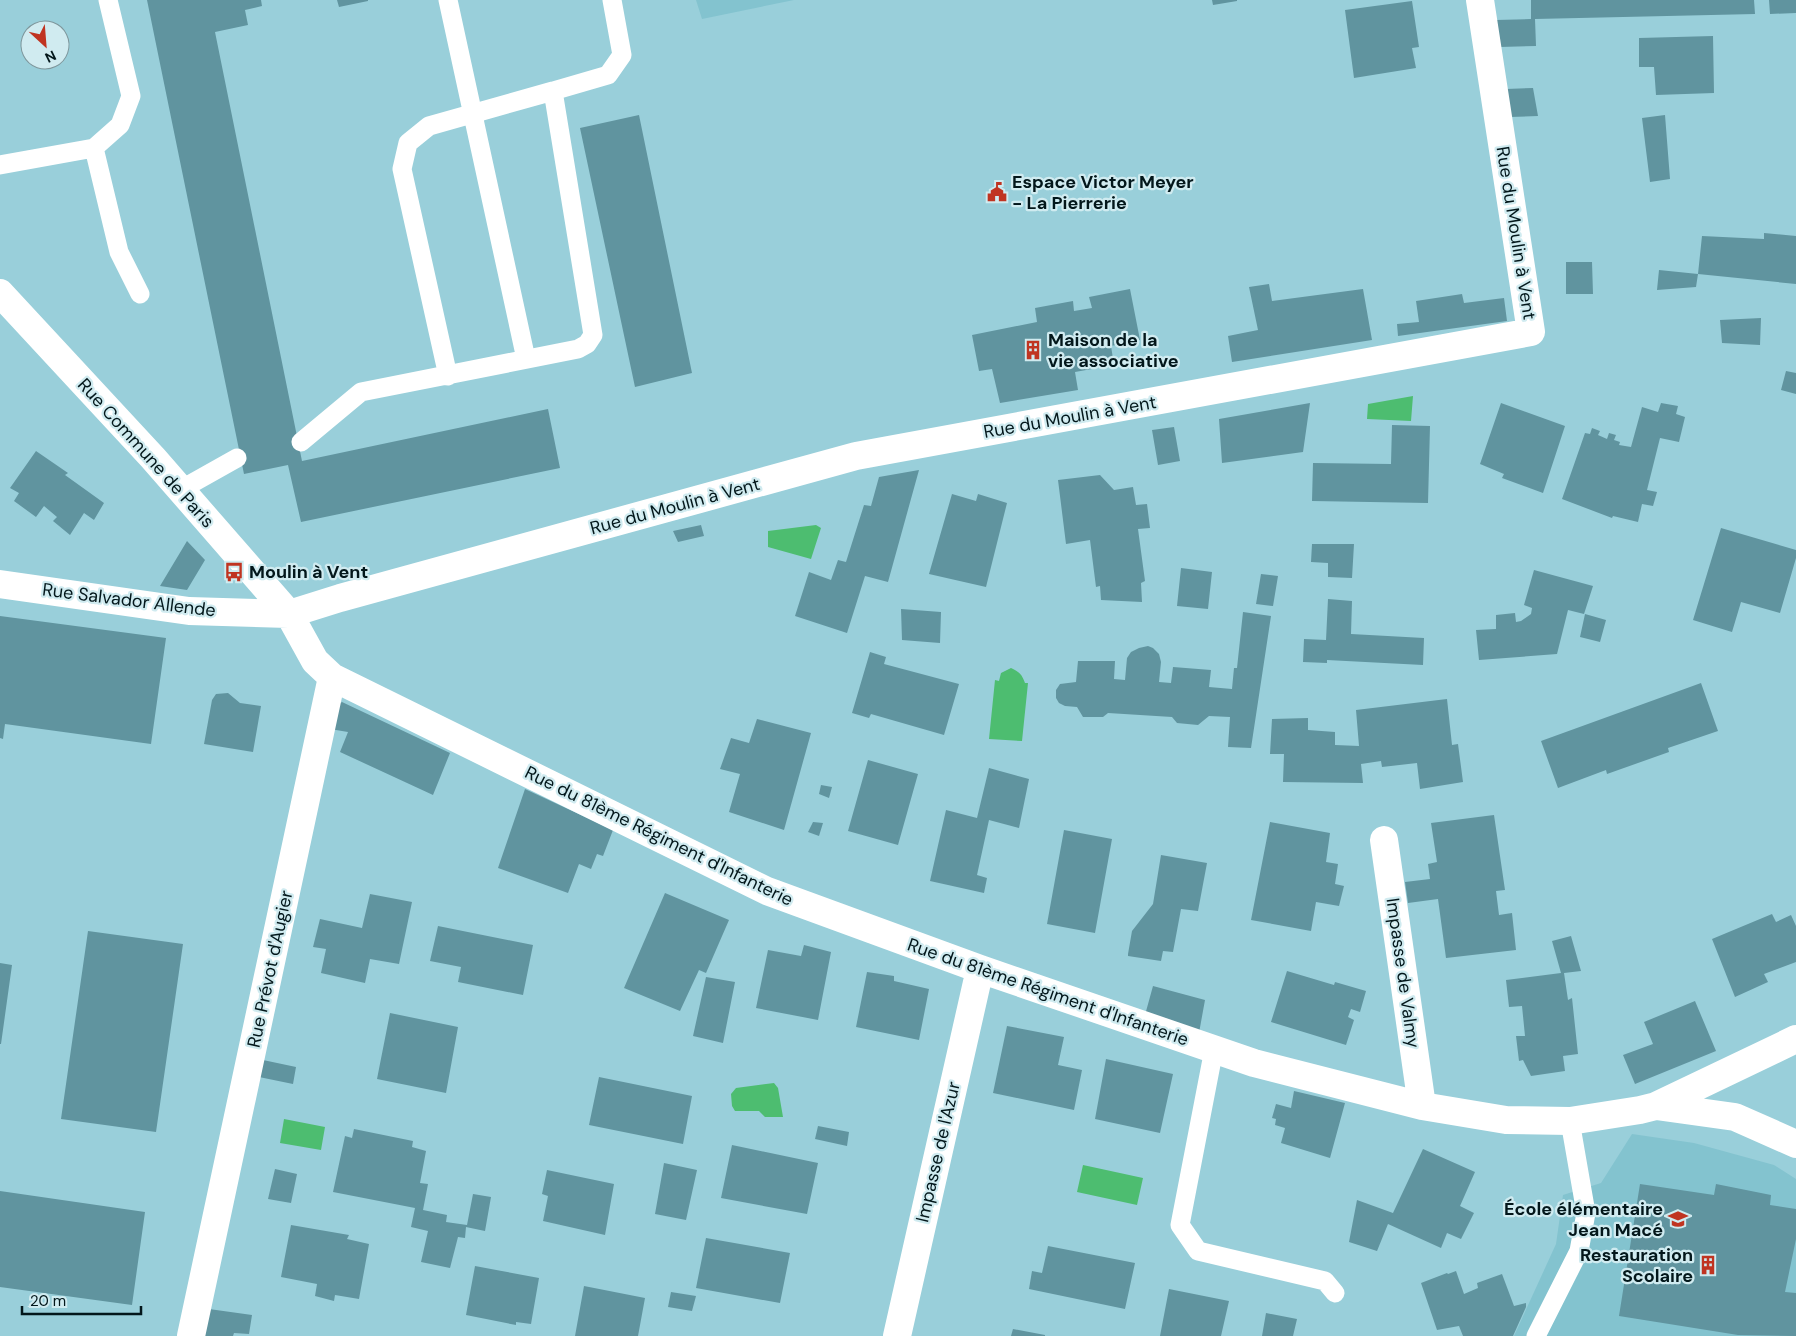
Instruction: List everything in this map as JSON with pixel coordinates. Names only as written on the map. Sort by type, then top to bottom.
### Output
[{"type":"street","name":"Rue du Moulin à Vent","points":[[289,614],[340,598],[856,456],[1531,332],[1480,0]]},
{"type":"street","name":"Rue Commune de Paris","points":[[0,293],[180,490],[289,614]]},
{"type":"street","name":"Rue Salvador Allende","points":[[0,584],[189,611],[289,614]]},
{"type":"street","points":[[289,614],[315,661],[332,677]]},
{"type":"street","name":"Rue du 81ème Régiment d'Infanterie","points":[[332,677],[767,891],[980,969],[1214,1050],[1254,1063],[1422,1106],[1506,1120],[1570,1121],[1640,1110],[1656,1106],[1796,1039]]},
{"type":"street","name":"Rue Prévot d'Augier","points":[[191,1336],[332,677]]},
{"type":"street","name":"Impasse de Valmy","points":[[1384,840],[1422,1106]]},
{"type":"street","name":"Impasse de l'Azur","points":[[897,1336],[980,969]]},
{"type":"street","points":[[1656,1106],[1735,1117],[1796,1144]]},
{"type":"lane","points":[[0,165],[94,148],[120,125],[131,96],[108,0]]},
{"type":"lane","points":[[448,0],[526,359]]},
{"type":"lane","points":[[448,376],[402,170],[408,143],[429,126],[608,74],[622,55],[612,0]]},
{"type":"lane","points":[[301,442],[361,392],[578,349],[587,344],[593,335],[553,91]]},
{"type":"lane","points":[[94,148],[119,252],[140,294]]},
{"type":"lane","points":[[180,490],[237,458]]},
{"type":"lane","points":[[1214,1050],[1180,1225],[1198,1251],[1325,1281],[1335,1293]]},
{"type":"lane","points":[[1536,1336],[1579,1251],[1586,1213],[1570,1121]]},
{"type":"shaded area","points":[[696,0],[794,0],[702,19]]},
{"type":"shaded area","points":[[1413,396],[1411,421],[1367,419],[1368,404]]},
{"type":"shaded area","points":[[816,525],[821,528],[811,559],[768,547],[768,531]]},
{"type":"shaded area","points":[[1011,668],[1023,677],[1025,683],[1028,683],[1022,741],[989,739],[995,680],[999,681],[1001,673]]},
{"type":"shaded area","points":[[774,1083],[778,1088],[783,1117],[765,1117],[759,1111],[735,1111],[732,1106],[731,1094],[736,1088]]},
{"type":"shaded area","points":[[284,1119],[325,1127],[321,1150],[280,1143]]},
{"type":"shaded area","name":"École élémentaire Jean Macé","points":[[1632,1134],[1694,1143],[1774,1165],[1796,1179],[1796,1336],[1514,1336],[1556,1244],[1563,1195],[1601,1183]]},
{"type":"shaded area","points":[[1083,1165],[1143,1178],[1137,1205],[1077,1192]]},
{"type":"building","points":[[147,0],[261,0],[262,6],[245,10],[248,25],[215,32],[302,461],[548,409],[560,468],[301,522],[288,465],[244,474]]},
{"type":"building","points":[[337,0],[368,0],[368,1],[339,7]]},
{"type":"building","points":[[1212,0],[1237,0],[1237,1],[1213,5]]},
{"type":"building","points":[[1531,0],[1754,0],[1755,14],[1535,19],[1536,46],[1500,47],[1496,20],[1531,19]]},
{"type":"building","points":[[1769,0],[1796,0],[1796,13],[1770,14]]},
{"type":"building","points":[[1412,1],[1419,47],[1412,48],[1416,68],[1354,78],[1345,10]]},
{"type":"building","points":[[1713,36],[1714,93],[1656,95],[1654,67],[1639,67],[1639,38]]},
{"type":"building","points":[[1533,88],[1538,116],[1510,117],[1506,89]]},
{"type":"building","points":[[639,115],[692,373],[635,387],[580,128]]},
{"type":"building","points":[[1665,115],[1670,179],[1650,182],[1642,118]]},
{"type":"building","points":[[1764,233],[1796,236],[1796,284],[1698,274],[1702,236],[1764,239]]},
{"type":"building","points":[[1566,262],[1592,262],[1593,294],[1566,294]]},
{"type":"building","points":[[1659,270],[1698,274],[1696,287],[1657,290]]},
{"type":"building","points":[[1269,284],[1272,301],[1363,289],[1372,340],[1232,362],[1228,336],[1258,330],[1249,287]]},
{"type":"building","name":"Maison de la vie associative","points":[[1130,289],[1140,340],[1111,346],[1114,365],[1075,372],[1078,390],[1000,403],[992,369],[979,371],[972,335],[1037,322],[1035,308],[1073,301],[1074,311],[1092,308],[1089,297]]},
{"type":"building","points":[[1462,294],[1464,303],[1504,298],[1507,321],[1398,336],[1397,324],[1419,322],[1416,301]]},
{"type":"building","points":[[1761,318],[1760,345],[1722,343],[1720,320]]},
{"type":"building","points":[[1786,371],[1796,373],[1796,394],[1781,390]]},
{"type":"building","points":[[1310,403],[1303,452],[1222,463],[1219,419]]},
{"type":"building","points":[[1501,403],[1565,426],[1543,493],[1502,478],[1504,474],[1480,464]]},
{"type":"building","points":[[1661,403],[1678,406],[1676,414],[1685,417],[1679,442],[1660,438],[1647,490],[1657,492],[1653,506],[1642,504],[1638,522],[1613,516],[1612,518],[1562,499],[1585,433],[1590,434],[1592,428],[1600,431],[1598,435],[1607,439],[1609,433],[1616,435],[1614,440],[1620,442],[1619,445],[1631,447],[1642,407],[1658,412]]},
{"type":"building","points":[[1392,425],[1430,426],[1428,503],[1312,501],[1313,463],[1391,464]]},
{"type":"building","points":[[1174,427],[1180,461],[1158,465],[1152,430]]},
{"type":"building","points":[[36,451],[68,473],[65,475],[104,503],[94,520],[84,513],[70,535],[53,521],[57,517],[44,506],[36,517],[14,501],[19,493],[10,488]]},
{"type":"building","points":[[919,470],[888,582],[865,576],[847,633],[795,616],[809,572],[831,580],[838,560],[846,562],[864,505],[871,506],[879,477]]},
{"type":"building","points":[[1100,475],[1114,490],[1133,487],[1136,505],[1147,504],[1150,528],[1138,529],[1145,581],[1141,583],[1142,602],[1101,600],[1100,586],[1096,587],[1090,540],[1066,544],[1058,480]]},
{"type":"building","points":[[952,494],[976,501],[978,494],[1007,503],[986,587],[929,574]]},
{"type":"building","points":[[701,525],[704,536],[678,542],[673,531]]},
{"type":"building","points":[[1721,528],[1796,550],[1796,558],[1780,613],[1741,602],[1732,632],[1693,620]]},
{"type":"building","points":[[187,541],[205,560],[187,590],[160,586]]},
{"type":"building","points":[[1312,544],[1354,544],[1352,578],[1328,577],[1328,563],[1311,562]]},
{"type":"building","points":[[1181,568],[1212,572],[1208,609],[1177,606]]},
{"type":"building","points":[[1534,570],[1593,586],[1584,614],[1568,610],[1557,654],[1479,660],[1476,630],[1496,629],[1496,615],[1515,613],[1516,622],[1531,614],[1532,608],[1524,605]]},
{"type":"building","points":[[1261,574],[1278,576],[1273,606],[1256,604]]},
{"type":"building","points":[[1328,599],[1352,601],[1351,634],[1424,638],[1423,665],[1327,660],[1327,663],[1303,662],[1304,639],[1326,640]]},
{"type":"building","points":[[901,609],[941,612],[940,643],[902,640]]},
{"type":"building","points":[[1243,612],[1271,616],[1251,748],[1228,747],[1230,717],[1209,716],[1198,725],[1177,723],[1172,717],[1108,713],[1103,717],[1083,717],[1077,707],[1065,706],[1059,703],[1056,698],[1056,690],[1060,684],[1076,682],[1078,661],[1115,661],[1114,679],[1125,680],[1127,658],[1131,652],[1148,646],[1159,654],[1161,662],[1159,682],[1171,683],[1173,667],[1211,670],[1209,687],[1232,689],[1234,668],[1237,668]]},
{"type":"building","points":[[1585,614],[1606,620],[1600,642],[1580,637]]},
{"type":"building","points":[[0,616],[166,638],[151,744],[5,724],[3,739],[0,738]]},
{"type":"building","points":[[870,652],[886,657],[884,664],[959,684],[944,735],[871,714],[869,718],[852,713]]},
{"type":"building","points":[[1701,683],[1718,731],[1668,748],[1669,752],[1607,774],[1606,770],[1558,788],[1541,741]]},
{"type":"building","points":[[228,693],[240,703],[261,706],[253,752],[204,744],[212,700],[216,694]]},
{"type":"building","points":[[1447,699],[1452,745],[1458,744],[1463,782],[1420,789],[1417,763],[1382,767],[1381,761],[1361,764],[1363,783],[1283,782],[1284,754],[1270,754],[1272,719],[1308,718],[1308,730],[1335,732],[1335,745],[1359,746],[1356,710]]},
{"type":"building","points":[[342,702],[450,753],[433,795],[340,752],[348,732],[330,729],[334,707]]},
{"type":"building","points":[[757,719],[811,733],[784,830],[729,812],[740,774],[720,769],[731,738],[749,743]]},
{"type":"building","points":[[868,760],[918,774],[898,845],[848,831]]},
{"type":"building","points":[[989,768],[1029,779],[1019,828],[989,820],[977,875],[987,878],[984,893],[930,881],[946,810],[977,818]]},
{"type":"building","points":[[821,785],[832,787],[829,798],[819,794]]},
{"type":"building","points":[[525,789],[613,830],[603,856],[597,854],[591,869],[579,864],[568,893],[498,868]]},
{"type":"building","points":[[1494,815],[1505,890],[1496,891],[1499,915],[1512,913],[1516,950],[1446,958],[1438,899],[1408,903],[1405,882],[1430,879],[1428,864],[1437,862],[1431,823]]},
{"type":"building","points":[[813,822],[823,823],[819,836],[808,832]]},
{"type":"building","points":[[1270,822],[1330,833],[1326,862],[1338,864],[1335,884],[1344,886],[1339,906],[1316,902],[1311,931],[1251,920]]},
{"type":"building","points":[[1064,830],[1112,839],[1095,933],[1047,924]]},
{"type":"building","points":[[1161,855],[1207,863],[1198,911],[1181,909],[1173,952],[1163,951],[1161,961],[1128,956],[1132,931],[1153,904]]},
{"type":"building","points":[[665,893],[729,920],[706,973],[699,970],[680,1011],[624,988]]},
{"type":"building","points":[[370,894],[412,902],[399,964],[370,959],[365,983],[321,973],[326,949],[313,947],[320,919],[362,928]]},
{"type":"building","points":[[1772,914],[1776,922],[1791,915],[1796,926],[1796,962],[1764,974],[1768,982],[1735,997],[1712,939]]},
{"type":"building","points":[[438,926],[533,945],[523,995],[458,982],[461,967],[430,961]]},
{"type":"building","points":[[88,931],[183,944],[156,1132],[61,1119]]},
{"type":"building","points":[[1571,936],[1581,971],[1564,973],[1568,1000],[1572,998],[1578,1054],[1563,1056],[1565,1071],[1531,1076],[1523,1060],[1519,1061],[1516,1036],[1525,1036],[1522,1006],[1509,1007],[1506,980],[1561,973],[1552,941]]},
{"type":"building","points":[[804,945],[831,952],[818,1020],[756,1008],[768,950],[801,956]]},
{"type":"building","points":[[0,963],[12,965],[1,1044],[0,1044]]},
{"type":"building","points":[[1287,971],[1334,985],[1335,982],[1366,991],[1360,1012],[1351,1009],[1348,1017],[1354,1020],[1346,1045],[1271,1022]]},
{"type":"building","points":[[867,972],[894,976],[894,981],[929,989],[919,1040],[856,1027]]},
{"type":"building","points":[[706,977],[735,982],[723,1043],[693,1036]]},
{"type":"building","points":[[1153,986],[1205,1000],[1199,1033],[1145,1015]]},
{"type":"building","points":[[1695,1001],[1716,1051],[1635,1084],[1623,1055],[1653,1044],[1644,1022]]},
{"type":"building","points":[[390,1013],[458,1027],[446,1093],[377,1079]]},
{"type":"building","points":[[1007,1026],[1064,1037],[1058,1065],[1082,1070],[1074,1110],[993,1093]]},
{"type":"building","points":[[1106,1059],[1173,1074],[1160,1133],[1095,1119]]},
{"type":"building","points":[[263,1060],[296,1067],[293,1084],[259,1077]]},
{"type":"building","points":[[599,1077],[692,1096],[683,1144],[589,1125]]},
{"type":"building","points":[[1294,1091],[1345,1103],[1330,1158],[1281,1143],[1285,1128],[1275,1125],[1276,1119],[1272,1118],[1276,1104],[1291,1108]]},
{"type":"building","points":[[818,1126],[849,1132],[847,1146],[815,1139]]},
{"type":"building","points":[[354,1129],[413,1141],[412,1147],[426,1151],[420,1183],[428,1184],[423,1210],[447,1215],[446,1222],[467,1225],[473,1194],[491,1197],[485,1231],[466,1227],[465,1238],[458,1237],[450,1268],[421,1262],[428,1231],[411,1227],[415,1208],[333,1192],[345,1136],[352,1138]]},
{"type":"building","points":[[732,1145],[818,1163],[807,1214],[721,1198]]},
{"type":"building","points":[[1423,1149],[1475,1172],[1460,1206],[1474,1213],[1461,1239],[1447,1233],[1441,1248],[1388,1224],[1377,1251],[1349,1242],[1357,1200],[1393,1213]]},
{"type":"building","points":[[664,1163],[697,1170],[686,1220],[655,1214]]},
{"type":"building","points":[[275,1169],[297,1174],[291,1203],[268,1199]]},
{"type":"building","points":[[547,1170],[614,1184],[605,1235],[543,1221],[548,1196],[542,1194]]},
{"type":"building","name":"Restauration Scolaire","points":[[1640,1184],[1714,1195],[1716,1184],[1771,1195],[1770,1205],[1796,1209],[1796,1239],[1785,1292],[1796,1293],[1796,1336],[1738,1335],[1619,1316]]},
{"type":"building","points":[[0,1191],[145,1212],[132,1305],[0,1287]]},
{"type":"building","points":[[291,1225],[349,1235],[347,1239],[369,1244],[359,1299],[335,1295],[334,1301],[315,1296],[317,1284],[281,1277]]},
{"type":"building","points":[[706,1238],[790,1253],[780,1303],[696,1288]]},
{"type":"building","points":[[1048,1246],[1135,1263],[1125,1309],[1029,1289],[1032,1271],[1042,1273]]},
{"type":"building","points":[[475,1266],[539,1278],[531,1324],[516,1322],[516,1325],[466,1315]]},
{"type":"building","points":[[1456,1271],[1464,1294],[1478,1288],[1477,1283],[1502,1274],[1514,1306],[1526,1303],[1513,1336],[1463,1336],[1459,1326],[1437,1330],[1421,1283]]},
{"type":"building","points":[[584,1286],[645,1298],[638,1336],[575,1336]]},
{"type":"building","points":[[1169,1289],[1229,1301],[1221,1336],[1160,1336]]},
{"type":"building","points":[[671,1292],[696,1296],[692,1311],[668,1307]]},
{"type":"building","points":[[209,1309],[252,1315],[249,1334],[234,1333],[233,1336],[204,1336]]},
{"type":"building","points":[[1266,1313],[1297,1319],[1293,1336],[1262,1336]]},
{"type":"building","points":[[1013,1329],[1045,1335],[1045,1336],[1011,1336]]},
{"type":"place","name":"Espace Victor Meyer - La Pierrerie","points":[[997,192]]},
{"type":"place","name":"Maison de la vie associative","points":[[1033,350]]},
{"type":"place","name":"Moulin à Vent","points":[[234,572]]},
{"type":"place","name":"École élémentaire Jean Macé","points":[[1678,1219]]},
{"type":"place","name":"Restauration Scolaire","points":[[1708,1265]]}]
